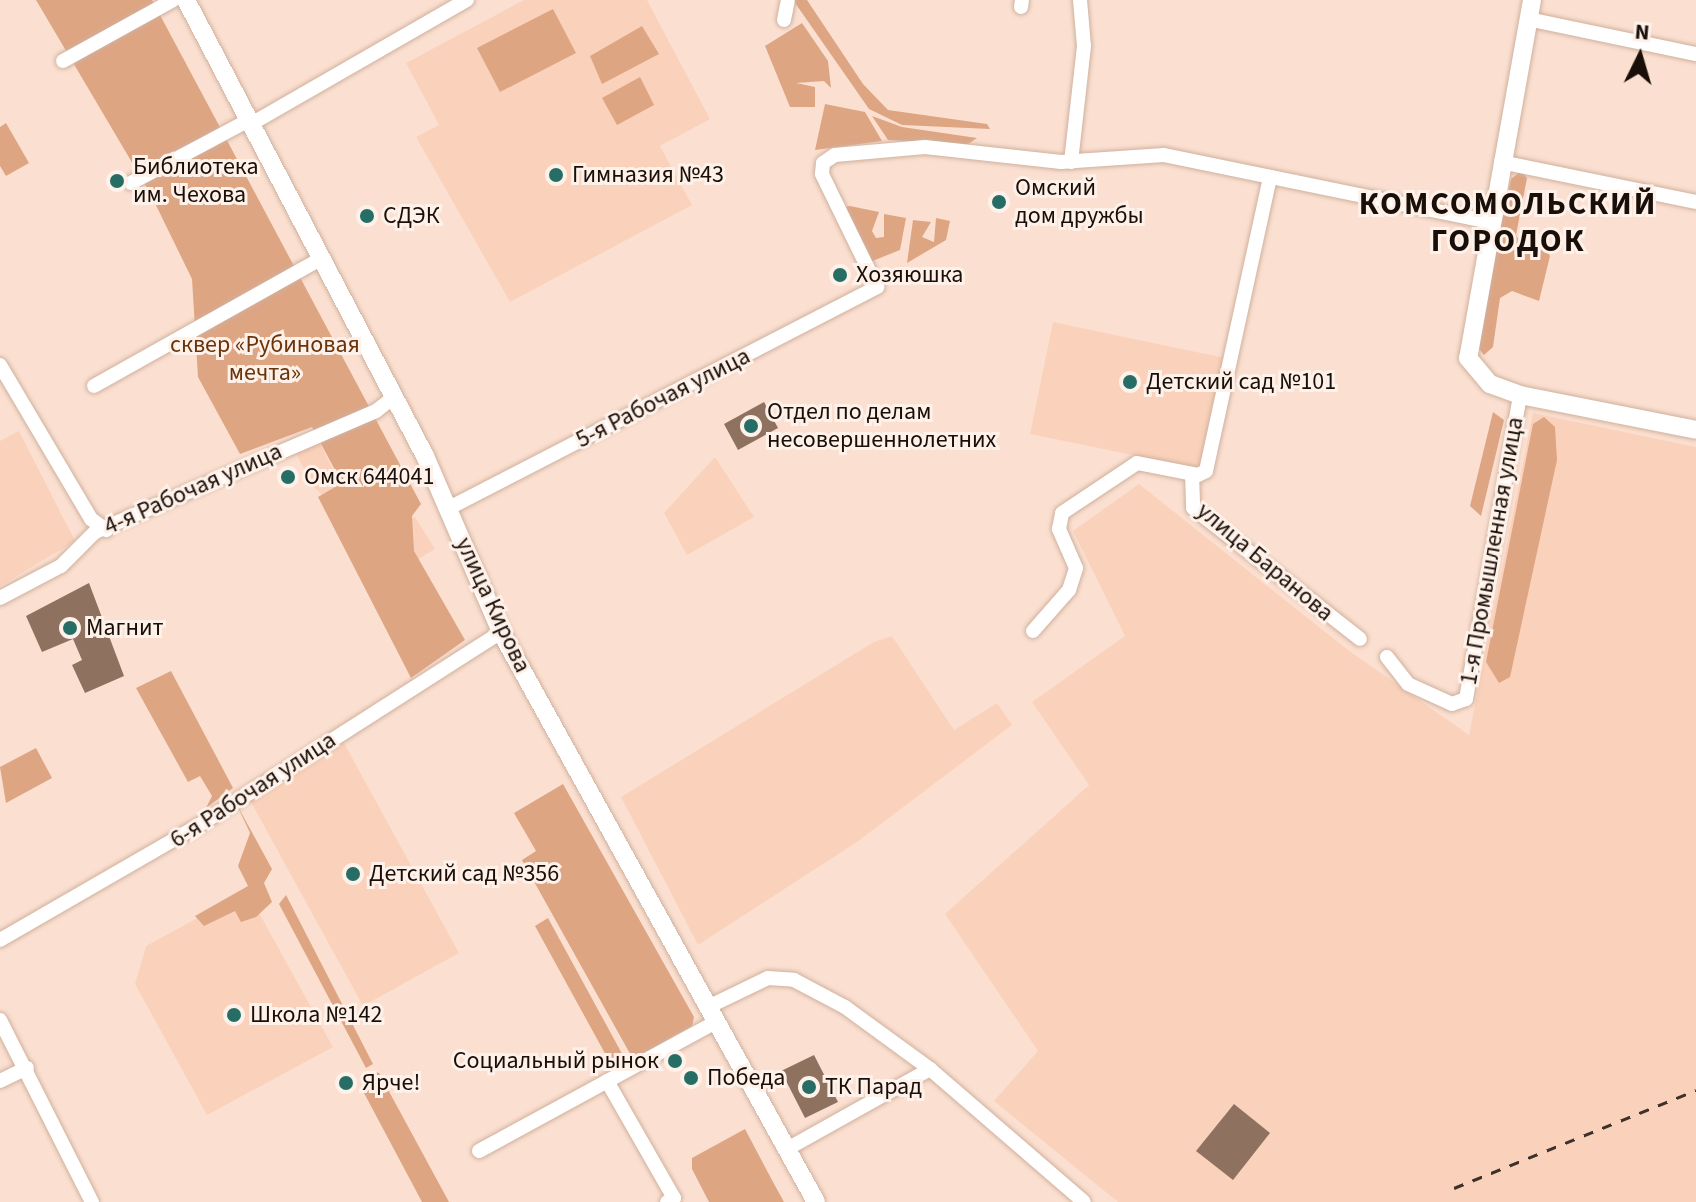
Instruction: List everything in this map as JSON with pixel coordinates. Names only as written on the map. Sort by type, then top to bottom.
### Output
[{"type":"main road","name":"улица Кирова","points":[[186,0],[395,396],[449,508],[501,632],[816,1202]]},
{"type":"main road","points":[[1532,0],[1467,343],[1475,373],[1520,395],[1696,430]]},
{"type":"street","points":[[63,61],[173,0]]},
{"type":"street","points":[[131,183],[250,122],[467,0]]},
{"type":"street","points":[[784,20],[788,0]]},
{"type":"street","points":[[1080,0],[1084,46],[1071,162],[1164,155],[1491,222]]},
{"type":"street","points":[[1528,19],[1696,54]]},
{"type":"street","name":"5-я Рабочая улица","points":[[449,508],[877,287],[822,174],[823,163],[835,155],[889,147],[1071,162]]},
{"type":"street","points":[[1501,162],[1696,202]]},
{"type":"street","points":[[1033,631],[1069,590],[1076,568],[1059,529],[1062,513],[1137,463],[1192,474],[1206,471],[1270,177]]},
{"type":"street","points":[[94,386],[322,258]]},
{"type":"street","points":[[0,365],[91,519],[106,530]]},
{"type":"street","name":"1-я Промышленная улица","points":[[1387,657],[1408,684],[1460,704],[1468,691],[1520,395]]},
{"type":"street","name":"4-я Рабочая улица","points":[[0,598],[61,566],[87,538],[376,411],[395,396]]},
{"type":"street","name":"улица Баранова","points":[[1192,474],[1193,508],[1360,639]]},
{"type":"street","name":"6-я Рабочая улица","points":[[0,940],[204,822],[501,632]]},
{"type":"street","points":[[479,1151],[607,1081],[714,1014],[754,981],[794,980],[845,1007],[930,1069],[1084,1202]]},
{"type":"street","points":[[0,1020],[27,1068],[86,1200]]},
{"type":"street","points":[[0,1081],[27,1068]]},
{"type":"street","points":[[787,1149],[930,1069]]},
{"type":"street","points":[[607,1081],[671,1200]]},
{"type":"shaded area","name":"Гимназия №43","points":[[524,0],[647,0],[710,119],[660,146],[692,205],[510,302],[416,137],[439,125],[406,63]]},
{"type":"shaded area","name":"Детский сад №101","points":[[1053,322],[1225,358],[1201,469],[1030,434]]},
{"type":"shaded area","points":[[1533,413],[1696,447],[1696,1202],[1118,1202],[994,1101],[1038,1051],[945,914],[1089,785],[1032,702],[1125,636],[1073,531],[1139,484],[1348,650],[1469,735]]},
{"type":"shaded area","points":[[19,431],[75,541],[0,586],[0,441]]},
{"type":"shaded area","points":[[318,439],[338,480],[398,522],[415,517],[435,549],[415,561],[331,504],[312,485],[294,449]]},
{"type":"shaded area","points":[[715,457],[754,517],[687,555],[664,513]]},
{"type":"shaded area","points":[[892,636],[954,730],[997,703],[1012,725],[857,842],[698,945],[621,797],[874,642]]},
{"type":"shaded area","name":"Детский сад №356","points":[[344,743],[459,953],[363,1006],[247,795]]},
{"type":"shaded area","name":"Школа №142","points":[[247,891],[333,1047],[207,1115],[135,984],[146,946]]},
{"type":"green space","name":"сквер «Рубиновая мечта»","points":[[36,0],[152,0],[421,504],[412,516],[414,551],[465,640],[411,678],[318,497],[342,483],[312,427],[240,454],[198,377],[192,279],[150,193]]},
{"type":"green space","points":[[793,0],[807,0],[863,84],[888,110],[987,124],[990,129],[902,125],[869,109]]},
{"type":"green space","points":[[553,9],[576,53],[500,92],[477,48]]},
{"type":"green space","points":[[802,23],[828,61],[831,88],[824,81],[796,83],[815,87],[815,107],[790,107],[765,46]]},
{"type":"green space","points":[[642,26],[659,54],[602,84],[590,56]]},
{"type":"green space","points":[[640,77],[654,105],[617,125],[602,98]]},
{"type":"green space","points":[[825,104],[865,112],[882,141],[815,150]]},
{"type":"green space","points":[[872,116],[902,127],[977,138],[968,144],[888,140]]},
{"type":"green space","points":[[6,123],[29,163],[6,176],[0,166],[0,127]]},
{"type":"green space","points":[[1521,171],[1527,178],[1516,235],[1522,245],[1545,247],[1550,256],[1539,301],[1512,291],[1500,298],[1493,347],[1484,355],[1476,345],[1511,179]]},
{"type":"green space","points":[[850,206],[879,212],[872,231],[876,238],[884,237],[884,214],[906,218],[900,250],[870,262],[841,208]]},
{"type":"green space","points":[[936,218],[950,221],[946,240],[907,263],[913,220],[931,222],[922,237],[934,242]]},
{"type":"green space","points":[[1493,412],[1504,420],[1481,516],[1470,506]]},
{"type":"green space","points":[[1544,417],[1555,427],[1557,460],[1510,677],[1499,683],[1486,662],[1533,424]]},
{"type":"green space","points":[[171,671],[233,788],[206,808],[212,796],[200,776],[188,782],[136,688]]},
{"type":"green space","points":[[36,748],[52,778],[6,803],[0,767]]},
{"type":"green space","points":[[563,784],[694,1017],[692,1026],[633,1059],[522,860],[536,851],[514,813]]},
{"type":"green space","points":[[236,803],[272,869],[264,883],[272,902],[256,917],[241,922],[235,911],[204,926],[195,916],[248,886],[238,866],[250,833]]},
{"type":"green space","points":[[286,895],[373,1064],[366,1068],[279,904]]},
{"type":"green space","points":[[548,918],[626,1061],[613,1068],[535,926]]},
{"type":"green space","points":[[373,1071],[379,1073],[449,1202],[422,1202],[364,1093]]},
{"type":"green space","points":[[745,1129],[784,1202],[709,1202],[692,1169],[692,1158]]},
{"type":"building","name":"Отдел по делам несовершеннолетних","points":[[764,402],[778,428],[738,450],[724,424]]},
{"type":"building","name":"Магнит","points":[[89,583],[124,676],[85,693],[72,665],[82,660],[73,639],[42,652],[26,616]]},
{"type":"building","name":"ТК Парад","points":[[814,1055],[838,1102],[805,1118],[781,1071]]},
{"type":"building","points":[[1234,1104],[1270,1133],[1233,1180],[1196,1151]]},
{"type":"railway","points":[[1454,1188],[1696,1090]]},
{"type":"place","name":"Гимназия №43","points":[[556,175]]},
{"type":"place","name":"Библиотека им. Чехова","points":[[117,181]]},
{"type":"place","name":"Омский дом дружбы","points":[[999,202]]},
{"type":"place","name":"СДЭК","points":[[367,216]]},
{"type":"place","name":"Хозяюшка","points":[[840,275]]},
{"type":"place","name":"Детский сад №101","points":[[1130,382]]},
{"type":"place","name":"Отдел по делам несовершеннолетних","points":[[751,426]]},
{"type":"place","name":"Омск 644041","points":[[288,477]]},
{"type":"place","name":"Магнит","points":[[70,628]]},
{"type":"place","name":"Детский сад №356","points":[[353,874]]},
{"type":"place","name":"Школа №142","points":[[234,1015]]},
{"type":"place","name":"Социальный рынок","points":[[675,1061]]},
{"type":"place","name":"Победа","points":[[691,1078]]},
{"type":"place","name":"Ярче!","points":[[346,1083]]},
{"type":"place","name":"ТК Парад","points":[[809,1087]]},
{"type":"district","name":"КОМСОМОЛЬСКИЙ ГОРОДОК","points":[[1508,224]]}]
